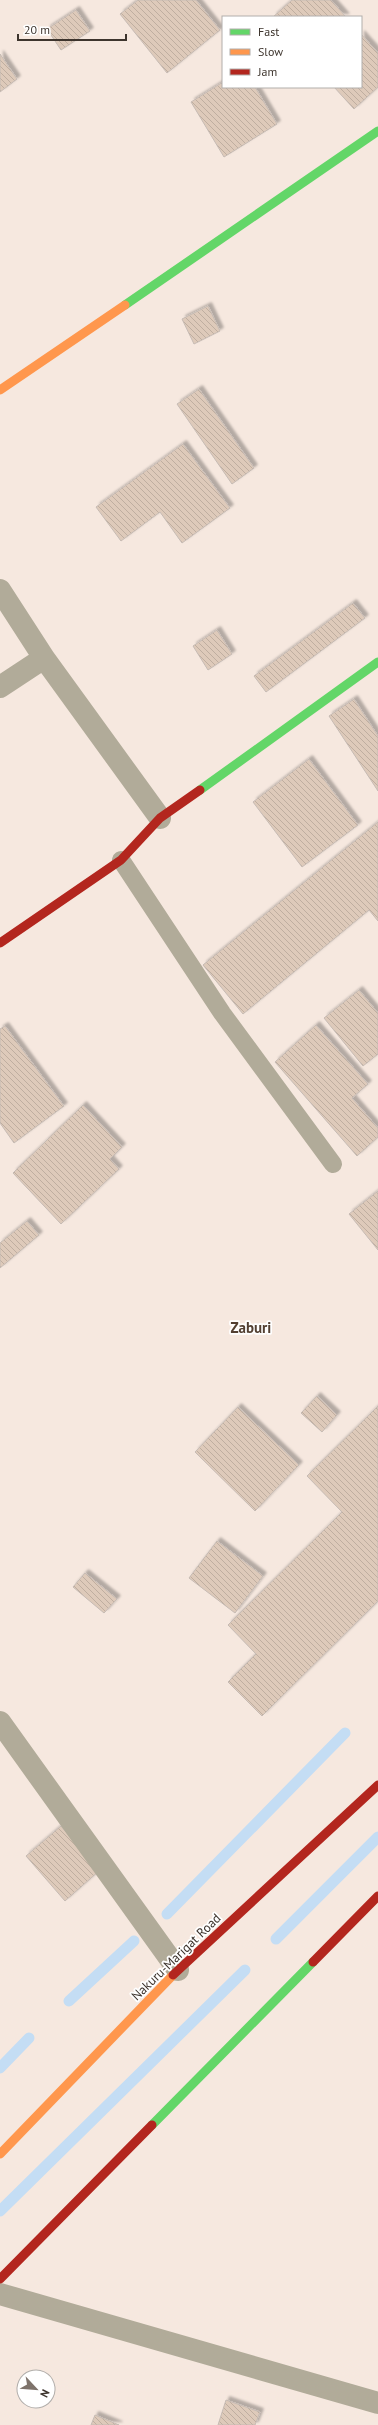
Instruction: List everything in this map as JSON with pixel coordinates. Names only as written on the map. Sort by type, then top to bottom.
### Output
[{"type":"street","points":[[0,390],[378,131]]},
{"type":"street","points":[[0,590],[44,658],[160,818]]},
{"type":"street","points":[[0,687],[44,658]]},
{"type":"street","points":[[0,944],[121,860],[160,818],[378,662]]},
{"type":"street","points":[[0,1722],[178,1970]]},
{"type":"street","name":"Nakuru-Marigat Road","points":[[0,2154],[178,1970],[378,1785]]},
{"type":"street","points":[[0,2279],[378,1896]]},
{"type":"street","points":[[0,2294],[378,2403]]},
{"type":"lane","points":[[121,860],[222,1013],[333,1164]]},
{"type":"building","points":[[138,0],[196,0],[220,30],[167,73],[120,14]]},
{"type":"building","points":[[292,0],[331,0],[345,16],[274,16]]},
{"type":"building","points":[[76,10],[90,31],[61,50],[47,29]]},
{"type":"building","points":[[362,35],[378,53],[378,87],[354,109],[335,88],[362,88]]},
{"type":"building","points":[[0,54],[17,79],[0,92]]},
{"type":"building","points":[[222,83],[222,88],[256,88],[277,124],[224,157],[191,102]]},
{"type":"building","points":[[208,306],[220,331],[194,344],[182,319]]},
{"type":"building","points":[[199,389],[254,468],[232,484],[177,404]]},
{"type":"building","points":[[183,444],[230,508],[182,543],[160,512],[121,541],[96,507]]},
{"type":"building","points":[[353,603],[365,618],[266,692],[254,676]]},
{"type":"building","points":[[217,630],[232,654],[208,670],[193,646]]},
{"type":"building","points":[[354,699],[378,736],[378,791],[329,716]]},
{"type":"building","points":[[309,759],[358,825],[302,867],[253,802]]},
{"type":"building","points":[[378,822],[378,921],[369,910],[243,1014],[203,965]]},
{"type":"building","points":[[359,990],[378,1013],[378,1054],[363,1066],[324,1018]]},
{"type":"building","points":[[316,1025],[368,1084],[352,1098],[378,1128],[378,1137],[357,1156],[275,1062]]},
{"type":"building","points":[[5,1026],[64,1106],[14,1143],[0,1123],[0,1029]]},
{"type":"building","points":[[83,1105],[122,1147],[110,1159],[119,1169],[61,1224],[13,1173]]},
{"type":"building","points":[[378,1191],[378,1250],[349,1214]]},
{"type":"building","points":[[27,1221],[39,1235],[0,1268],[0,1243]]},
{"type":"building","points":[[317,1396],[337,1415],[322,1432],[301,1413]]},
{"type":"building","points":[[378,1406],[378,1601],[262,1716],[228,1682],[256,1654],[228,1625],[342,1512],[307,1476]]},
{"type":"building","points":[[238,1407],[299,1465],[255,1511],[195,1452]]},
{"type":"building","points":[[217,1541],[263,1576],[235,1613],[189,1578]]},
{"type":"building","points":[[85,1573],[117,1599],[104,1613],[73,1587]]},
{"type":"building","points":[[61,1826],[99,1871],[65,1901],[26,1856]]},
{"type":"building","points":[[226,2400],[260,2412],[255,2425],[218,2425]]},
{"type":"building","points":[[95,2415],[119,2425],[91,2425]]},
{"type":"waterway","points":[[167,1914],[345,1733]]},
{"type":"waterway","points":[[276,1939],[378,1837]]},
{"type":"waterway","points":[[69,2001],[134,1941]]},
{"type":"waterway","points":[[0,2211],[245,1970]]},
{"type":"waterway","points":[[0,2068],[29,2038]]},
{"type":"traffic: fast","points":[[125,305],[378,131]]},
{"type":"traffic: fast","points":[[200,790],[378,662]]},
{"type":"traffic: fast","points":[[152,2125],[313,1962]]},
{"type":"traffic: slow","points":[[0,390],[125,305]]},
{"type":"traffic: slow","points":[[0,2154],[173,1975]]},
{"type":"traffic: jam","points":[[0,943],[121,860],[160,818],[200,790]]},
{"type":"traffic: jam","points":[[173,1975],[378,1785]]},
{"type":"traffic: jam","points":[[313,1962],[378,1896]]},
{"type":"traffic: jam","points":[[0,2279],[152,2125]]},
{"type":"district","name":"Zaburi","points":[[251,1327]]}]
